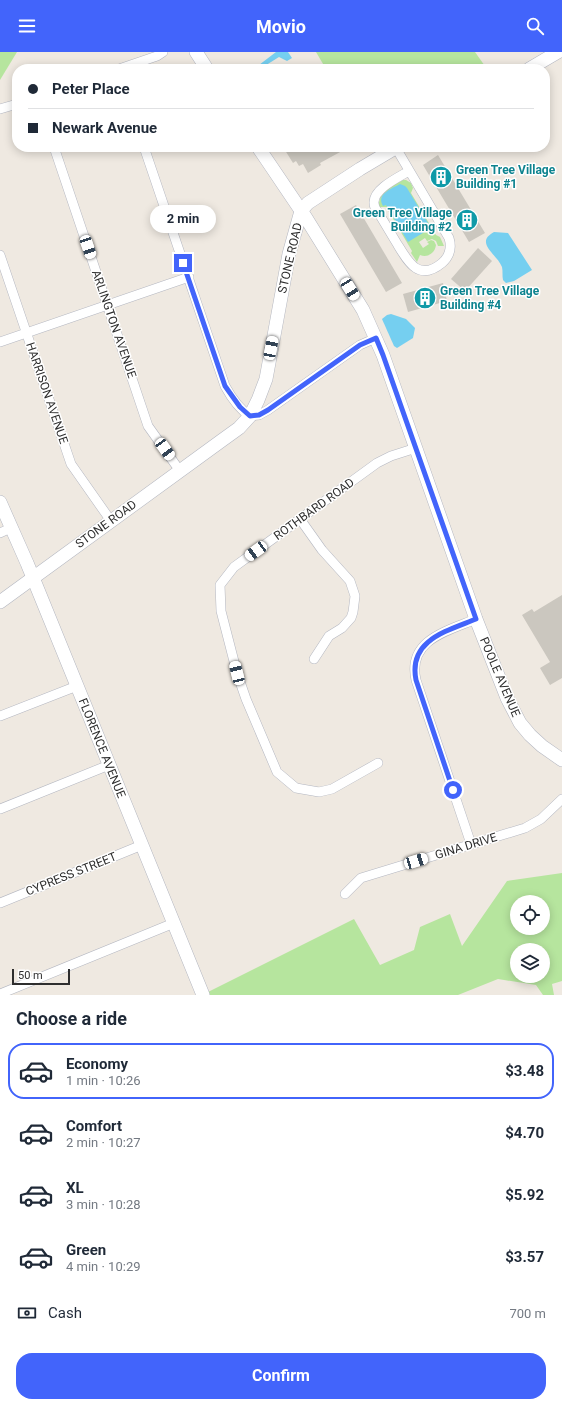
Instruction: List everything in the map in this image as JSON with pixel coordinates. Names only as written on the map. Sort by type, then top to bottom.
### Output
[{"type":"street","points":[[134,64],[157,56],[163,52]]},
{"type":"street","points":[[196,52],[204,64]]},
{"type":"street","points":[[536,64],[550,54]]},
{"type":"street","points":[[0,109],[12,105]]},
{"type":"street","name":"ARLINGTON AVENUE","points":[[56,152],[148,426],[180,471]]},
{"type":"street","points":[[146,152],[225,386],[240,407],[250,416]]},
{"type":"street","name":"POOLE AVENUE","points":[[261,152],[301,211],[363,310],[376,338],[476,619],[495,669],[515,715],[530,735],[542,746],[562,760]]},
{"type":"street","name":"STONE ROAD","points":[[0,602],[238,428],[250,416],[266,379],[290,254],[301,211],[308,203],[388,152]]},
{"type":"street","points":[[399,152],[449,238],[451,244],[446,259],[437,267],[426,271],[416,269],[408,262],[374,204],[375,196],[382,188],[409,171]]},
{"type":"street","name":"HARRISON AVENUE","points":[[0,255],[71,464],[111,521]]},
{"type":"street","points":[[0,342],[188,277]]},
{"type":"street","name":"STONE ROAD","points":[[250,416],[259,415],[268,410],[360,345],[376,338]]},
{"type":"street","name":"ROTHBARD ROAD","points":[[378,763],[328,791],[319,792],[296,788],[277,772],[246,699],[237,673],[221,610],[220,585],[234,567],[377,463],[391,456],[416,448]]},
{"type":"street","name":"FLORENCE AVENUE","points":[[0,502],[6,530],[33,578],[203,995]]},
{"type":"street","points":[[300,519],[322,550],[350,582],[355,596],[351,618],[342,628],[330,636],[314,659]]},
{"type":"street","points":[[471,844],[416,680],[414,665],[416,658],[425,643],[476,619]]},
{"type":"street","points":[[0,716],[77,686]]},
{"type":"street","points":[[0,809],[109,765]]},
{"type":"street","name":"GINA DRIVE","points":[[345,894],[361,878],[525,828],[541,819],[562,799]]},
{"type":"street","name":"CYPRESS STREET","points":[[0,903],[142,845]]},
{"type":"street","points":[[0,994],[174,923]]},
{"type":"green space","points":[[0,52],[17,52],[0,80]]},
{"type":"green space","points":[[316,52],[475,52],[483,64],[323,64]]},
{"type":"green space","points":[[403,180],[411,183],[413,188],[411,193],[436,235],[440,237],[444,246],[438,246],[436,241],[432,239],[427,241],[425,238],[419,242],[423,248],[429,244],[427,242],[431,240],[434,241],[436,245],[435,248],[431,254],[426,256],[420,255],[417,262],[386,207],[380,207],[379,205],[381,196],[391,187]]},
{"type":"green space","points":[[562,873],[562,981],[552,984],[554,995],[543,995],[536,985],[523,983],[550,983],[550,943],[510,943],[510,981],[498,979],[458,995],[202,995],[354,919],[380,965],[414,950],[420,927],[450,914],[462,946],[507,881]]},
{"type":"water","points":[[276,52],[288,52],[292,58],[287,61],[279,57],[268,64],[260,64]]},
{"type":"water","points":[[400,184],[407,188],[431,228],[408,242],[386,205],[383,206],[381,202],[381,198],[386,192]]},
{"type":"water","points":[[494,232],[508,233],[532,270],[514,281],[506,283],[503,280],[502,267],[486,244],[488,236]]},
{"type":"water","points":[[391,314],[406,319],[415,328],[413,338],[397,348],[394,346],[382,319]]},
{"type":"building","points":[[286,152],[340,152],[320,163],[321,165],[308,173],[303,164],[299,166],[296,161],[293,163]]},
{"type":"building","points":[[438,155],[485,233],[469,242],[423,165]]},
{"type":"building","points":[[356,205],[402,283],[386,292],[340,214]]},
{"type":"building","points":[[478,248],[492,261],[465,291],[451,279]]},
{"type":"building","name":"Green Tree Village Building #4","points":[[443,283],[447,301],[408,312],[403,294]]},
{"type":"building","points":[[562,595],[562,678],[550,685],[540,668],[550,662],[522,615],[532,609],[534,612]]},
{"type":"place","name":"Green Tree Village Building #1","points":[[441,177]]},
{"type":"place","name":"Green Tree Village Building #2","points":[[467,220]]},
{"type":"place","name":"Green Tree Village Building #4","points":[[425,298]]},
{"type":"route","points":[[183,263],[225,386],[240,407],[250,416],[259,415],[279,404],[360,345],[376,338],[476,619],[425,643],[416,658],[414,665],[416,680],[453,790]]}]
